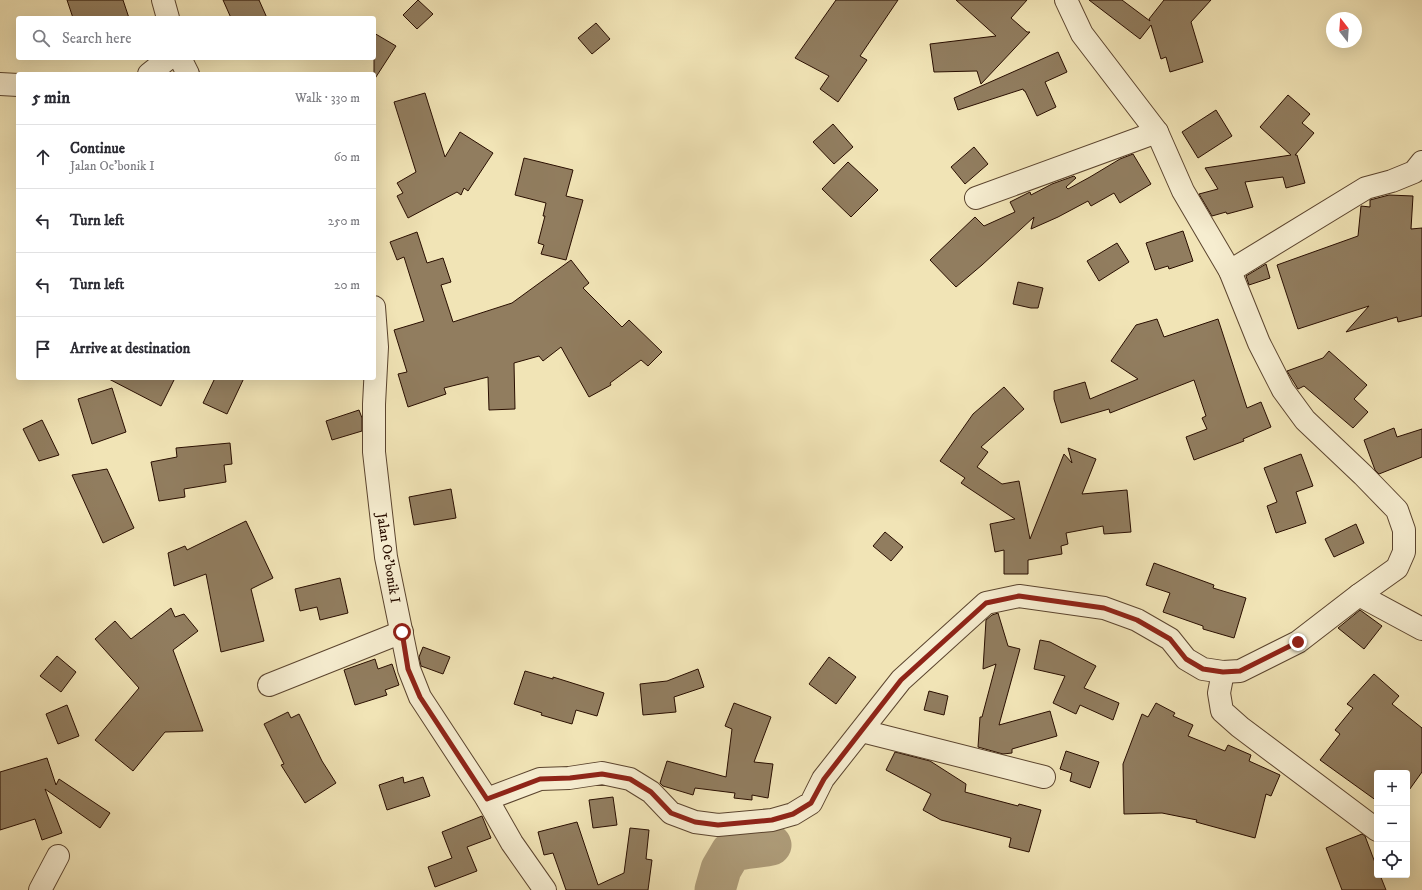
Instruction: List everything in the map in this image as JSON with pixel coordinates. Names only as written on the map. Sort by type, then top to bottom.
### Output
[{"type":"street","points":[[163,0],[167,16]]},
{"type":"street","points":[[487,799],[540,779],[570,778],[602,774],[630,779],[651,792],[671,813],[695,822],[718,825],[772,820],[793,814],[811,803],[824,779],[901,680],[986,603],[1019,596],[1104,608],[1137,620],[1170,639],[1186,659],[1203,669],[1223,672],[1240,671],[1298,642],[1397,568],[1404,552],[1404,530],[1397,510],[1363,474],[1305,420],[1283,390],[1260,343],[1230,271],[1183,191],[1157,132],[1082,34],[1066,0]]},
{"type":"street","points":[[152,72],[166,60]]},
{"type":"street","points":[[181,60],[187,72]]},
{"type":"street","points":[[0,84],[16,85]]},
{"type":"street","points":[[976,198],[1157,132]]},
{"type":"street","points":[[1230,271],[1366,188],[1392,181],[1414,172],[1422,162]]},
{"type":"street","name":"Jalan Oe'bonik I","points":[[376,334],[376,366]]},
{"type":"street","name":"Jalan Oe'bonik I","points":[[375,380],[374,452],[386,558],[402,632],[408,669],[420,697],[487,799],[512,843],[545,890]]},
{"type":"street","points":[[1359,595],[1422,630]]},
{"type":"street","points":[[269,686],[402,632]]},
{"type":"street","points":[[1223,672],[1219,692],[1222,711],[1240,727],[1374,828]]},
{"type":"street","points":[[862,731],[1044,777]]},
{"type":"street","points":[[40,890],[58,856]]},
{"type":"building","points":[[67,0],[123,0],[128,16],[72,16]]},
{"type":"building","points":[[223,0],[259,0],[266,16],[230,16]]},
{"type":"building","points":[[418,0],[433,14],[417,29],[403,15]]},
{"type":"building","points":[[836,0],[898,0],[860,56],[867,60],[838,102],[820,89],[829,76],[795,58]]},
{"type":"building","points":[[956,0],[1027,0],[1011,18],[1027,32],[1030,32],[981,84],[977,71],[934,72],[930,44],[996,36]]},
{"type":"building","points":[[1089,0],[1122,0],[1150,21],[1149,19],[1164,0],[1211,0],[1191,22],[1203,62],[1170,72],[1166,57],[1161,59],[1151,25],[1140,39]]},
{"type":"building","points":[[596,23],[610,39],[592,54],[578,38]]},
{"type":"building","points":[[376,34],[396,46],[376,77],[376,72],[374,72],[374,60],[376,60]]},
{"type":"building","points":[[1058,52],[1067,72],[1045,82],[1056,107],[1037,116],[1023,89],[958,110],[954,98]]},
{"type":"building","points":[[425,93],[445,157],[460,132],[493,153],[468,191],[464,188],[461,195],[457,192],[408,218],[397,196],[403,193],[397,183],[416,172],[394,102]]},
{"type":"building","points":[[1288,95],[1310,114],[1302,123],[1314,133],[1295,155],[1297,155],[1305,183],[1286,188],[1283,177],[1245,182],[1253,207],[1227,214],[1226,212],[1212,216],[1199,194],[1218,189],[1205,168],[1291,155],[1260,127]]},
{"type":"building","points":[[1216,110],[1232,136],[1198,158],[1182,132]]},
{"type":"building","points":[[833,124],[853,147],[834,164],[813,142]]},
{"type":"building","points":[[974,147],[988,164],[965,184],[951,167]]},
{"type":"building","points":[[1133,154],[1151,184],[1120,203],[1114,193],[1091,206],[1088,201],[1031,229],[1034,217],[956,287],[930,260],[975,217],[984,226],[1015,212],[1010,202],[1030,192],[1031,195],[1052,184],[1074,176],[1076,178],[1066,187],[1068,189],[1120,159]]},
{"type":"building","points":[[524,158],[573,170],[566,196],[583,200],[566,260],[541,254],[544,245],[538,243],[545,216],[543,216],[546,203],[515,195]]},
{"type":"building","points":[[848,162],[878,190],[851,217],[822,189]]},
{"type":"building","points":[[1389,195],[1413,196],[1411,229],[1422,228],[1422,316],[1398,322],[1397,317],[1346,332],[1369,306],[1298,329],[1277,265],[1358,236],[1361,206],[1370,207],[1370,200]]},
{"type":"building","points":[[1183,231],[1193,261],[1169,269],[1168,266],[1155,270],[1146,243]]},
{"type":"building","points":[[417,232],[427,263],[443,258],[451,282],[441,285],[453,322],[512,303],[571,260],[589,283],[583,288],[622,327],[629,320],[662,352],[648,366],[641,360],[610,383],[611,385],[589,397],[561,347],[543,361],[539,356],[514,363],[515,409],[489,410],[488,377],[444,388],[446,394],[408,407],[398,374],[407,372],[394,330],[424,321],[404,257],[397,260],[390,242]]},
{"type":"building","points":[[1117,243],[1129,262],[1099,281],[1087,261]]},
{"type":"building","points":[[1266,264],[1270,278],[1249,285],[1246,276]]},
{"type":"building","points":[[1018,282],[1043,288],[1038,308],[1013,304]]},
{"type":"building","points":[[1157,319],[1164,337],[1218,319],[1247,408],[1261,402],[1271,427],[1243,439],[1244,441],[1194,460],[1186,437],[1207,429],[1202,418],[1206,416],[1194,380],[1110,413],[1109,409],[1061,423],[1054,399],[1054,391],[1085,382],[1090,399],[1138,379],[1111,361],[1136,325]]},
{"type":"building","points":[[1329,351],[1367,385],[1354,399],[1368,412],[1353,428],[1304,386],[1298,389],[1287,371],[1323,358]]},
{"type":"building","points":[[111,380],[174,380],[161,406]]},
{"type":"building","points":[[214,380],[243,380],[227,414],[203,403]]},
{"type":"building","points":[[1004,387],[1024,409],[981,447],[988,452],[977,467],[1002,484],[1019,481],[1030,539],[1064,454],[1072,463],[1068,448],[1096,459],[1082,494],[1127,490],[1131,532],[1104,534],[1103,526],[1066,533],[1068,544],[1061,546],[1062,554],[1028,560],[1028,574],[1004,574],[1004,550],[995,552],[990,524],[1015,519],[961,483],[965,478],[940,461],[973,414]]},
{"type":"building","points":[[112,388],[126,432],[92,444],[78,399]]},
{"type":"building","points":[[359,410],[362,418],[362,431],[332,440],[326,421]]},
{"type":"building","points":[[42,420],[59,455],[39,461],[23,429]]},
{"type":"building","points":[[1394,428],[1397,437],[1422,429],[1422,457],[1379,474],[1375,470],[1364,440]]},
{"type":"building","points":[[230,443],[232,464],[224,465],[226,482],[184,489],[185,497],[159,501],[151,462],[177,457],[176,448]]},
{"type":"building","points":[[1301,454],[1313,486],[1296,492],[1306,523],[1276,533],[1267,506],[1277,502],[1264,468]]},
{"type":"building","points":[[107,469],[134,528],[103,543],[72,475]]},
{"type":"building","points":[[451,489],[456,518],[414,525],[409,497]]},
{"type":"building","points":[[246,521],[273,578],[251,589],[264,641],[221,652],[206,574],[174,586],[168,553],[185,546],[187,550]]},
{"type":"building","points":[[1356,524],[1364,543],[1334,557],[1325,539]]},
{"type":"building","points":[[885,532],[903,547],[891,561],[873,546]]},
{"type":"building","points":[[1154,563],[1214,585],[1213,588],[1246,598],[1234,638],[1203,629],[1203,626],[1163,612],[1170,593],[1146,585]]},
{"type":"building","points":[[340,578],[348,613],[320,620],[317,607],[300,611],[295,589]]},
{"type":"building","points":[[171,608],[175,617],[184,614],[198,631],[173,650],[203,731],[165,732],[133,771],[95,740],[139,688],[95,639],[115,621],[131,639]]},
{"type":"building","points":[[1360,610],[1382,626],[1364,649],[1338,628]]},
{"type":"building","points":[[998,613],[1008,646],[1020,649],[999,725],[1050,711],[1057,736],[1012,749],[1012,753],[1003,754],[978,747],[980,717],[982,717],[996,664],[983,669],[986,620],[992,615]]},
{"type":"building","points":[[1040,640],[1050,642],[1096,666],[1084,688],[1119,703],[1113,720],[1080,705],[1076,714],[1053,703],[1065,676],[1034,669]]},
{"type":"building","points":[[423,647],[450,657],[443,674],[421,666],[419,657]]},
{"type":"building","points":[[57,656],[76,672],[61,692],[40,676]]},
{"type":"building","points":[[829,657],[856,677],[836,704],[809,684]]},
{"type":"building","points":[[375,659],[378,669],[392,664],[399,685],[385,690],[387,695],[355,705],[344,670]]},
{"type":"building","points":[[698,669],[704,687],[674,697],[676,712],[643,715],[640,684],[667,681]]},
{"type":"building","points":[[525,671],[553,679],[553,677],[604,693],[597,716],[576,710],[572,724],[541,715],[542,713],[514,704]]},
{"type":"building","points":[[1374,674],[1399,696],[1392,704],[1422,728],[1422,772],[1410,789],[1410,770],[1374,770],[1374,799],[1320,760],[1340,734],[1335,730],[1353,708],[1347,704]]},
{"type":"building","points":[[929,691],[948,696],[944,715],[924,710]]},
{"type":"building","points":[[734,703],[771,717],[754,762],[773,764],[768,798],[752,795],[752,800],[734,798],[735,793],[695,788],[693,795],[663,786],[660,783],[667,761],[726,777],[732,729],[725,726]]},
{"type":"building","points":[[1156,703],[1175,713],[1173,716],[1193,725],[1188,736],[1225,751],[1228,745],[1251,755],[1249,761],[1280,775],[1271,796],[1266,794],[1255,838],[1196,822],[1197,820],[1162,813],[1124,814],[1123,764],[1142,714],[1148,717]]},
{"type":"building","points":[[67,705],[79,736],[58,744],[46,714]]},
{"type":"building","points":[[288,712],[291,718],[299,714],[322,761],[336,783],[305,803],[281,765],[284,764],[264,724]]},
{"type":"building","points":[[1066,751],[1099,762],[1090,788],[1070,781],[1072,773],[1060,769]]},
{"type":"building","points":[[895,752],[930,761],[966,784],[965,792],[1018,806],[1019,804],[1041,810],[1029,852],[1009,847],[1011,838],[941,820],[923,810],[931,794],[886,770]]},
{"type":"building","points":[[47,758],[56,785],[59,779],[110,813],[100,828],[45,789],[62,833],[42,840],[35,819],[0,830],[0,772]]},
{"type":"building","points":[[403,777],[404,783],[423,777],[430,796],[387,810],[379,785]]},
{"type":"building","points":[[613,797],[617,825],[593,828],[589,800]]},
{"type":"building","points":[[482,816],[491,838],[467,847],[477,871],[435,887],[428,867],[452,858],[442,832]]},
{"type":"building","points":[[577,822],[598,885],[624,873],[630,828],[649,830],[646,859],[652,860],[648,890],[566,890],[553,853],[544,855],[538,832]]},
{"type":"building","points":[[1362,834],[1365,836],[1374,860],[1374,878],[1381,878],[1386,890],[1342,890],[1326,848]]},
{"type":"waterway","points":[[715,890],[721,869],[731,852],[771,845]]},
{"type":"route","points":[[402,632],[408,669],[420,697],[487,799],[540,779],[570,778],[602,774],[630,779],[651,792],[671,813],[695,822],[718,825],[772,820],[793,814],[811,803],[824,779],[901,680],[986,603],[1019,596],[1104,608],[1137,620],[1170,639],[1186,659],[1203,669],[1223,672],[1240,671],[1298,642]]}]
